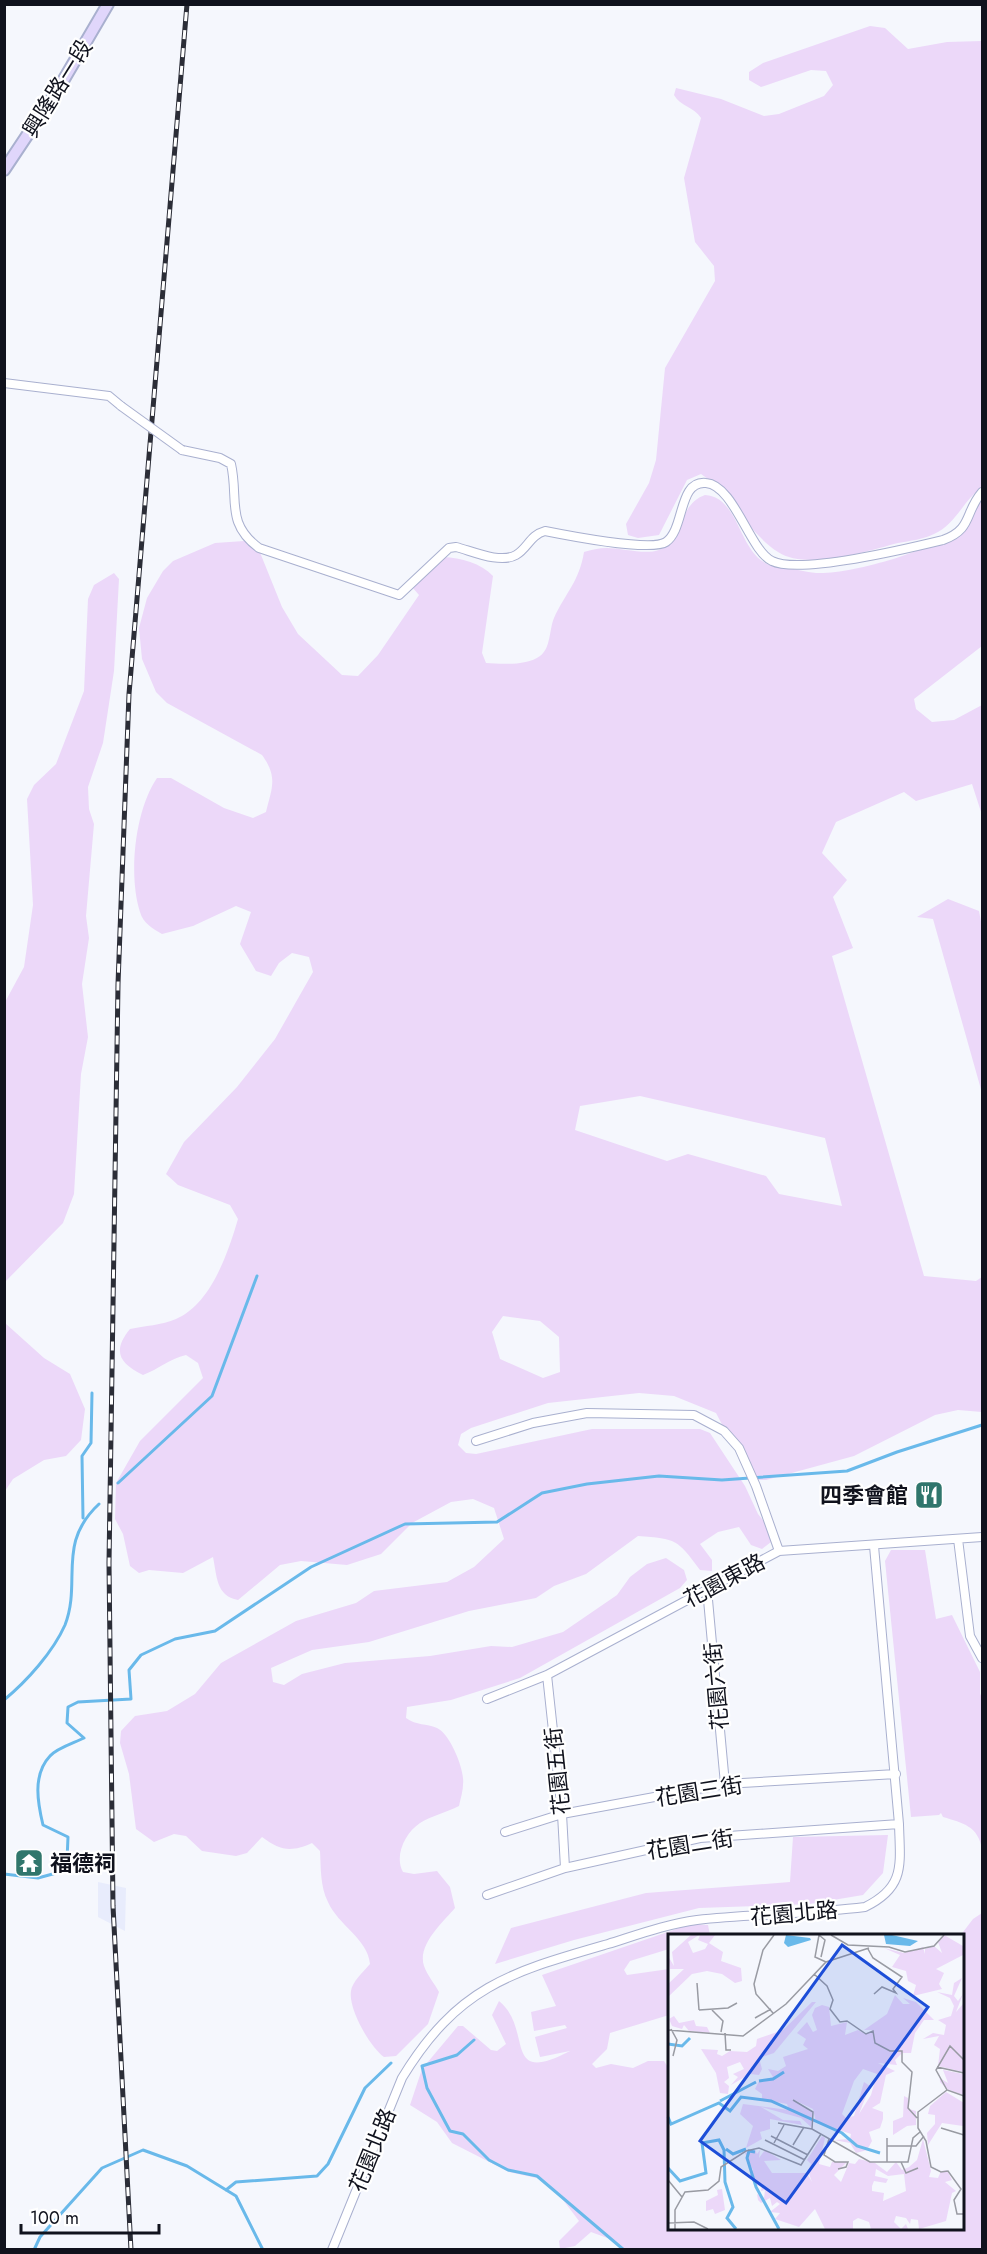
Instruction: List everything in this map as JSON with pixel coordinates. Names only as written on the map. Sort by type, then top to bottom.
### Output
[{"type":"street","name":"興隆路一段","points":[[4,170],[60,86],[108,4]]},
{"type":"street","points":[[4,383],[109,396],[182,450],[220,458],[231,464],[233,507],[237,524],[251,542],[259,548],[399,594],[449,548],[502,558],[516,555],[535,534],[544,531],[608,542],[657,545],[666,543],[676,531],[691,488],[698,483],[709,483],[723,492],[768,559],[783,564],[850,560],[957,535],[965,526],[972,503],[982,492]]},
{"type":"street","points":[[476,1441],[533,1423],[587,1413],[694,1415],[724,1431],[739,1448],[756,1485],[779,1551]]},
{"type":"street","name":"花園東路","points":[[487,1699],[547,1675],[779,1551],[982,1537]]},
{"type":"street","points":[[958,1539],[969,1636],[982,1658]]},
{"type":"street","name":"花園北路","points":[[332,2250],[402,2079],[418,2052],[438,2030],[485,1987],[512,1973],[542,1963],[694,1921],[865,1906],[881,1899],[894,1885],[900,1869],[899,1824],[874,1546]]},
{"type":"street","name":"花園六街","points":[[707,1589],[725,1784]]},
{"type":"street","name":"花園五街","points":[[547,1675],[562,1815],[565,1868]]},
{"type":"street","name":"花園三街","points":[[504,1832],[562,1815],[725,1784],[896,1774]]},
{"type":"street","name":"花園二街","points":[[487,1895],[565,1868],[700,1838],[899,1824]]},
{"type":"shaded area","points":[[870,26],[885,28],[908,49],[947,42],[982,41],[982,487],[948,525],[930,536],[837,558],[805,560],[778,552],[757,534],[722,492],[701,474],[687,480],[659,535],[638,538],[628,535],[626,524],[649,483],[656,460],[665,368],[715,281],[714,266],[695,242],[684,178],[701,118],[677,99],[674,95],[676,88],[721,99],[764,116],[779,114],[824,96],[833,85],[826,71],[811,70],[761,87],[749,80],[749,72],[763,63]]},
{"type":"shaded area","points":[[705,495],[716,498],[725,505],[750,548],[767,564],[816,573],[831,573],[891,560],[948,537],[966,523],[982,500],[982,646],[914,699],[916,709],[932,722],[954,720],[982,705],[982,815],[972,784],[916,801],[904,792],[836,822],[822,853],[847,880],[833,897],[853,948],[832,956],[924,1276],[976,1281],[982,1277],[982,1412],[958,1410],[935,1415],[854,1456],[766,1480],[754,1480],[747,1472],[716,1413],[674,1396],[639,1393],[548,1403],[471,1428],[461,1434],[458,1445],[466,1453],[476,1454],[592,1429],[700,1429],[710,1433],[745,1486],[758,1514],[771,1530],[771,1542],[762,1549],[751,1545],[739,1527],[718,1532],[700,1544],[712,1560],[712,1571],[700,1570],[681,1546],[669,1540],[638,1536],[586,1574],[554,1586],[536,1598],[469,1611],[369,1642],[312,1650],[271,1668],[273,1682],[284,1685],[302,1674],[345,1663],[430,1656],[491,1646],[512,1647],[563,1632],[617,1595],[630,1577],[647,1564],[666,1558],[684,1570],[687,1580],[680,1588],[520,1678],[451,1700],[407,1707],[406,1718],[442,1731],[454,1750],[460,1766],[463,1785],[459,1806],[429,1818],[410,1833],[400,1852],[401,1866],[403,1872],[414,1874],[437,1871],[450,1887],[455,1908],[432,1934],[424,1950],[424,1966],[439,1992],[428,2024],[396,2056],[384,2057],[367,2036],[353,2008],[352,1988],[370,1964],[364,1947],[338,1918],[325,1896],[320,1851],[312,1843],[286,1849],[262,1837],[247,1853],[236,1856],[202,1851],[186,1836],[174,1834],[154,1842],[136,1829],[129,1774],[120,1743],[121,1731],[135,1716],[167,1711],[195,1694],[221,1663],[296,1621],[356,1603],[374,1591],[447,1582],[474,1567],[504,1539],[494,1508],[473,1499],[451,1502],[412,1523],[381,1554],[347,1565],[301,1561],[280,1565],[238,1600],[231,1598],[221,1590],[213,1557],[183,1573],[149,1570],[139,1573],[130,1566],[123,1534],[115,1519],[116,1483],[140,1441],[203,1378],[198,1363],[186,1355],[143,1375],[124,1361],[121,1356],[121,1344],[130,1329],[176,1319],[199,1302],[223,1262],[238,1219],[230,1205],[178,1185],[166,1174],[184,1142],[237,1087],[275,1039],[313,972],[309,957],[292,953],[279,963],[271,976],[256,971],[240,944],[251,912],[236,906],[193,926],[162,934],[141,916],[134,880],[136,843],[143,807],[157,778],[171,778],[224,808],[253,818],[266,812],[272,776],[262,755],[167,703],[156,692],[142,659],[139,628],[147,598],[163,571],[173,561],[215,543],[244,541],[259,550],[282,607],[298,634],[342,675],[358,676],[378,655],[419,595],[412,587],[443,557],[464,560],[488,571],[493,576],[482,653],[486,663],[514,664],[528,661],[544,653],[552,623],[575,579],[584,552],[607,548],[640,552],[659,550],[672,540],[690,506]],"holes":[[[640,1096],[825,1138],[842,1206],[779,1194],[766,1176],[688,1154],[667,1161],[575,1130],[580,1106]],[[503,1316],[540,1321],[559,1337],[560,1372],[543,1378],[500,1359],[492,1332]]]},
{"type":"shaded area","points":[[114,573],[119,579],[114,671],[103,743],[88,787],[89,809],[94,824],[86,916],[89,938],[82,984],[88,1037],[81,1074],[74,1194],[63,1223],[5,1282],[4,1004],[24,967],[33,905],[27,799],[34,785],[56,764],[84,691],[88,599],[94,585]]},
{"type":"shaded area","points":[[948,899],[979,911],[982,927],[982,1093],[933,919],[917,917]]},
{"type":"shaded area","points":[[5,1323],[44,1358],[70,1374],[85,1409],[81,1440],[66,1456],[44,1460],[13,1479],[5,1491]]},
{"type":"shaded area","points":[[891,1550],[925,1550],[936,1619],[952,1615],[980,1672],[982,1849],[973,1830],[943,1817],[941,1813],[911,1817],[885,1561]]},
{"type":"shaded area","points":[[888,1835],[883,1873],[863,1895],[809,1904],[699,1908],[574,1940],[495,1964],[511,1928],[646,1893],[790,1882],[793,1837]]},
{"type":"shaded area","points":[[98,1882],[126,1888],[125,1931],[98,1917]]},
{"type":"shaded area","points":[[982,1913],[982,2249],[624,2250],[610,2239],[591,2232],[575,2246],[560,2249],[559,2241],[579,2221],[557,2192],[541,2179],[509,2172],[452,2143],[437,2122],[410,2105],[422,2069],[458,2026],[463,2026],[491,2050],[497,2051],[506,2044],[492,2015],[499,2001],[509,2013],[526,2058],[535,2062],[549,2060],[570,2051],[540,2057],[535,2037],[567,2028],[565,2025],[534,2031],[531,2012],[556,2006],[542,1975],[691,1924],[708,1925],[710,1934],[668,1934],[668,1949],[630,1961],[624,1970],[627,1975],[668,1969],[668,2015],[610,2033],[607,2049],[592,2064],[596,2068],[611,2064],[633,2068],[648,2061],[664,2061],[668,2067],[668,2230],[963,2230],[962,1934],[973,1919]]},
{"type":"waterway","points":[[118,1483],[212,1396],[257,1276]]},
{"type":"waterway","points":[[83,1518],[82,1456],[91,1443],[92,1393]]},
{"type":"waterway","points":[[4,1874],[38,1878],[60,1872],[67,1860],[68,1837],[43,1825],[38,1790],[41,1772],[50,1756],[61,1748],[84,1738],[67,1723],[68,1707],[78,1702],[131,1699],[129,1670],[141,1655],[175,1639],[215,1631],[311,1567],[405,1524],[497,1522],[542,1493],[587,1484],[659,1476],[722,1480],[847,1471],[897,1452],[982,1425]]},
{"type":"waterway","points":[[4,1700],[39,1666],[65,1625],[70,1609],[74,1548],[86,1519],[99,1504]]},
{"type":"waterway","points":[[474,2040],[457,2055],[422,2066],[427,2088],[450,2131],[463,2134],[489,2160],[508,2170],[537,2176],[624,2250]]},
{"type":"waterway","points":[[226,2190],[236,2182],[317,2176],[328,2164],[365,2088],[391,2063]]},
{"type":"waterway","points":[[34,2250],[40,2237],[102,2168],[143,2150],[187,2166],[236,2196],[263,2250]]},
{"type":"railway","points":[[131,2250],[113,1906],[109,1563],[118,984],[129,694],[187,4]]},
{"type":"place","name":"四季會館","points":[[929,1495]]},
{"type":"place","name":"福德祠","points":[[29,1863]]}]
